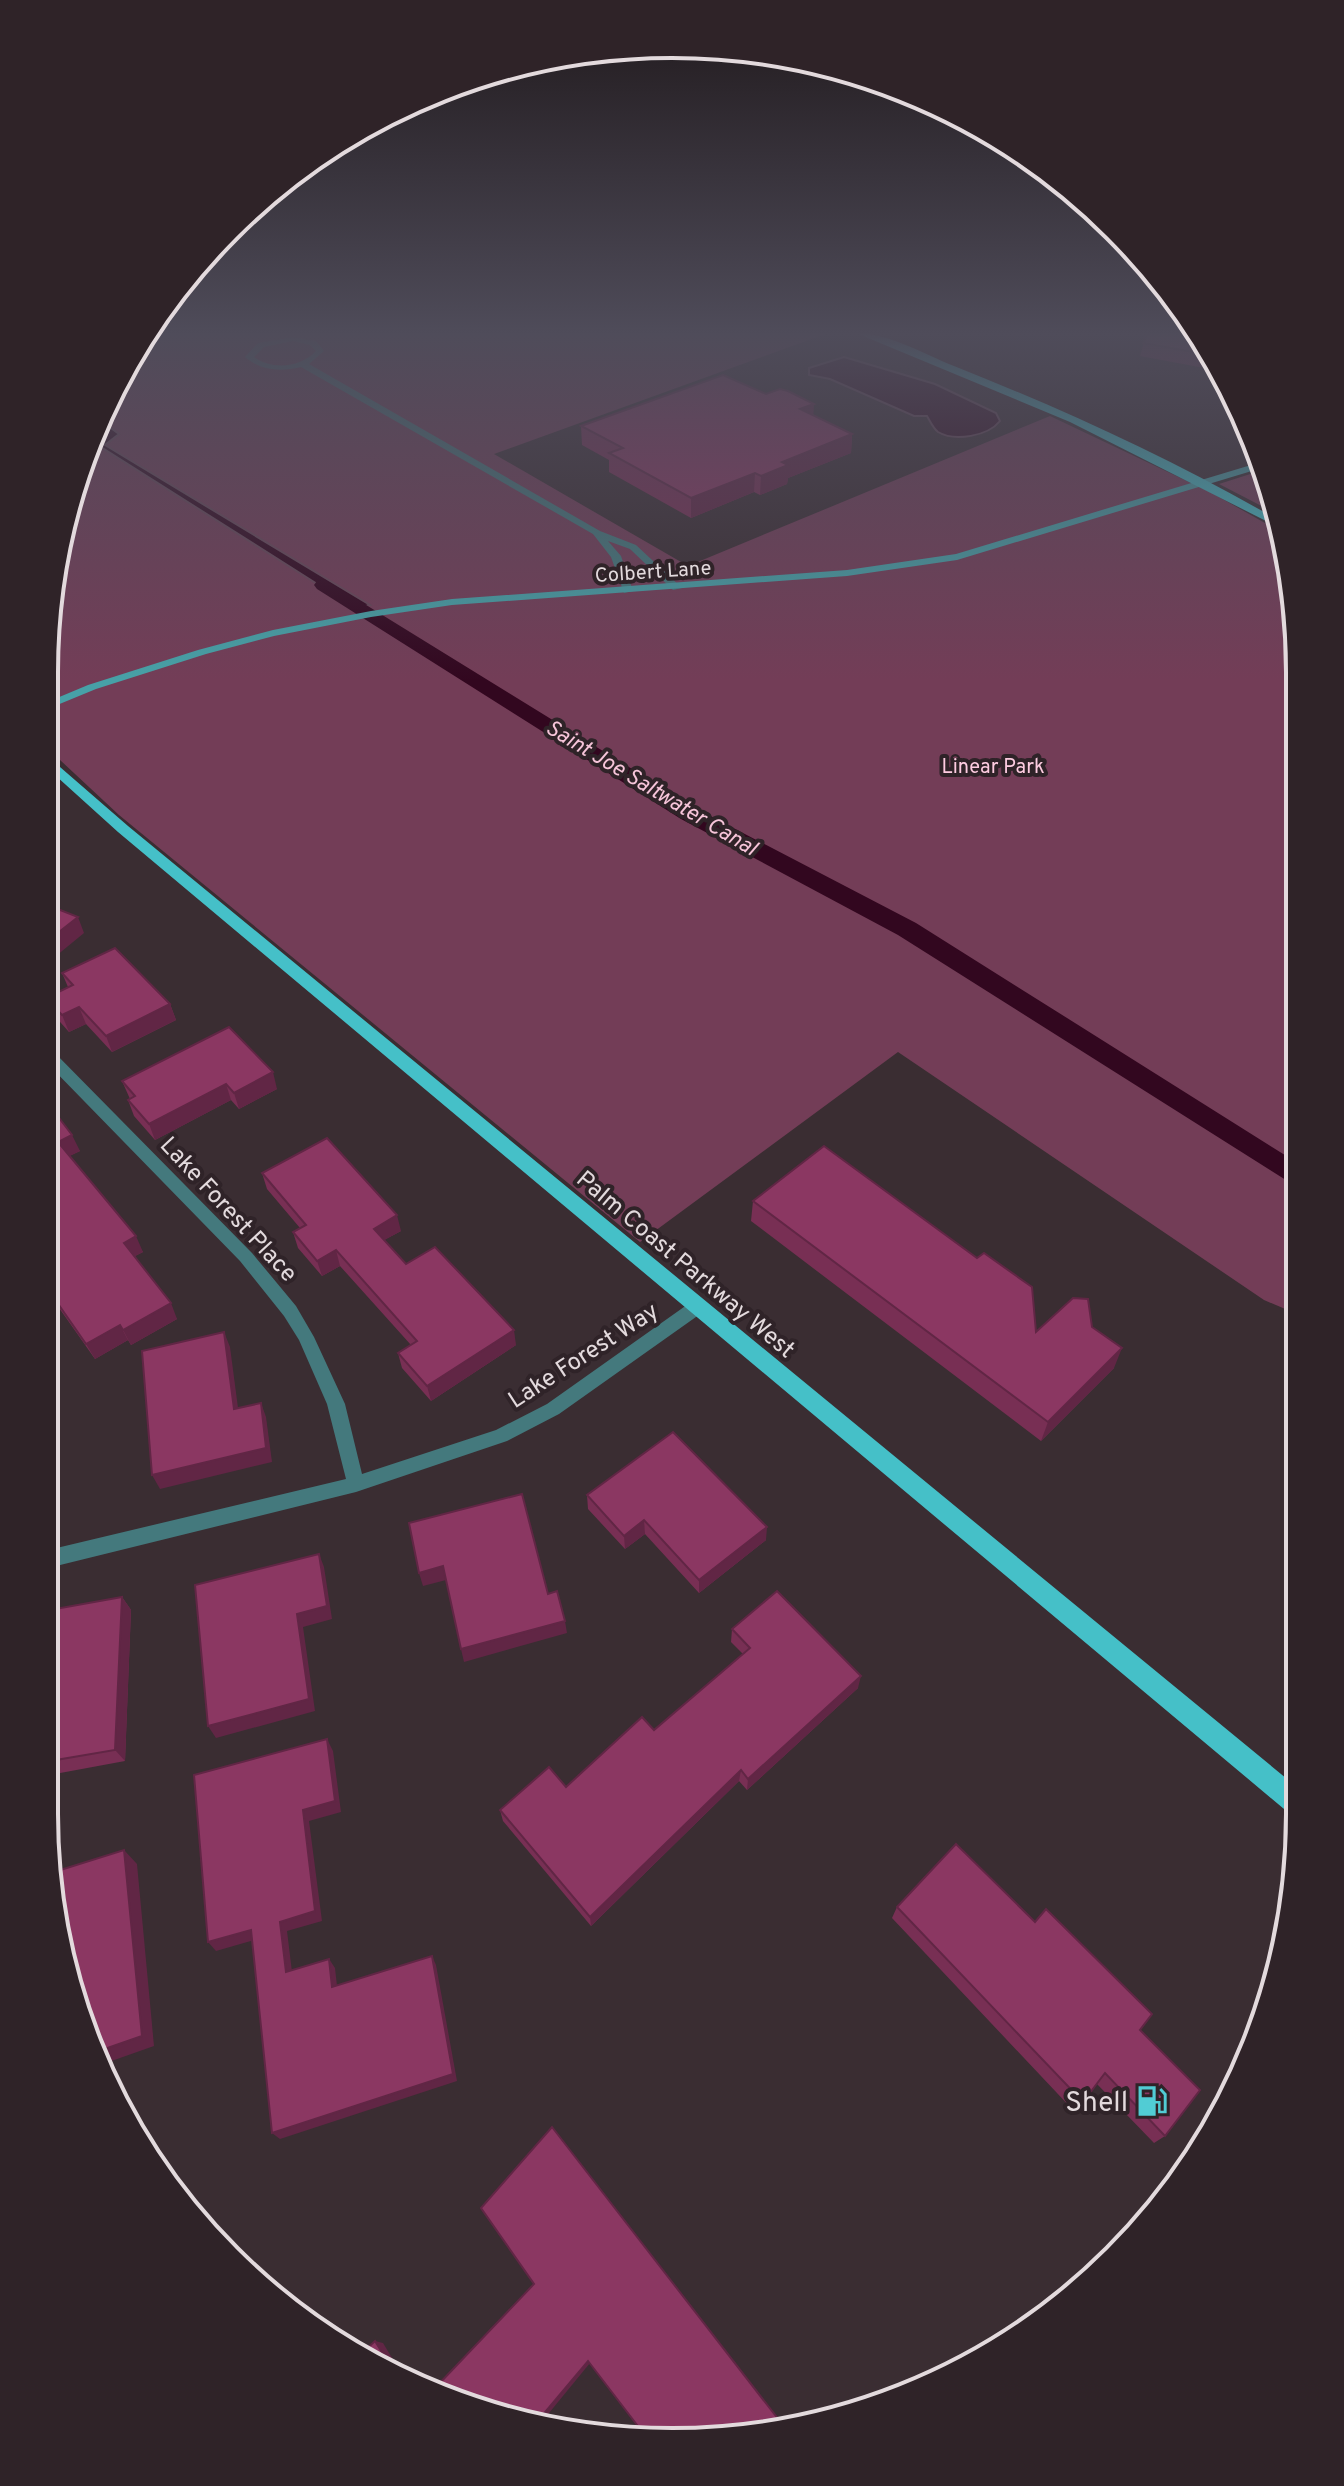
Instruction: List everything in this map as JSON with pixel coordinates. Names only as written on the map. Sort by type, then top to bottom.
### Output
[{"type":"main road","points":[[1130,449],[1204,483],[1266,518]]},
{"type":"main road","name":"Palm Coast Parkway West","points":[[58,770],[123,829],[1286,1794]]},
{"type":"street","points":[[451,449],[596,532],[633,547],[677,588]]},
{"type":"street","name":"Colbert Lane","points":[[58,702],[150,668],[299,628],[452,602],[677,588],[847,573],[957,557],[1251,468]]},
{"type":"street","points":[[596,532],[616,556],[628,591]]},
{"type":"street","name":"Lake Forest Place","points":[[58,1065],[246,1257],[290,1311],[331,1392],[347,1438],[356,1484]]},
{"type":"street","name":"Lake Forest Way","points":[[356,1484],[449,1456],[501,1436],[553,1409],[697,1307]]},
{"type":"street","points":[[58,1557],[356,1484]]},
{"type":"green space","name":"Linear Park","points":[[101,449],[508,449],[494,454],[688,566],[970,449],[1120,449],[1210,492],[1268,524],[1274,552],[1285,632],[1286,672],[1286,1309],[1264,1300],[898,1052],[640,1242],[119,815],[58,758],[59,632],[63,592],[79,513]]},
{"type":"green space","points":[[1252,473],[1263,507],[1219,484]]},
{"type":"shaded area","points":[[104,449],[112,449],[370,605],[355,608]]},
{"type":"building","points":[[620,449],[814,449],[782,462],[788,465],[761,476],[755,473],[691,498],[609,453]]},
{"type":"building","points":[[58,909],[78,917],[58,933]]},
{"type":"building","points":[[115,948],[170,1004],[106,1036],[79,1007],[62,1015],[58,1011],[58,992],[73,985],[62,973]]},
{"type":"building","points":[[229,1027],[273,1072],[234,1093],[226,1084],[149,1124],[128,1100],[135,1096],[122,1081]]},
{"type":"building","points":[[58,1117],[72,1135],[58,1142]]},
{"type":"building","points":[[327,1138],[397,1215],[374,1229],[406,1264],[435,1247],[514,1330],[427,1386],[398,1353],[417,1341],[336,1250],[317,1261],[293,1232],[306,1225],[262,1173]]},
{"type":"building","points":[[58,1142],[136,1236],[124,1243],[171,1303],[123,1330],[120,1325],[86,1344],[58,1304]]},
{"type":"building","points":[[824,1146],[977,1258],[984,1253],[1032,1287],[1036,1332],[1073,1298],[1088,1299],[1092,1327],[1122,1348],[1048,1422],[753,1201]]},
{"type":"building","points":[[224,1332],[234,1409],[261,1403],[266,1448],[152,1475],[142,1351]]},
{"type":"building","points":[[673,1432],[767,1527],[699,1580],[644,1520],[624,1536],[587,1495]]},
{"type":"building","points":[[522,1494],[548,1594],[557,1591],[565,1621],[461,1649],[443,1566],[419,1573],[409,1523]]},
{"type":"building","points":[[319,1554],[327,1606],[297,1614],[309,1699],[208,1726],[195,1585]]},
{"type":"building","points":[[777,1591],[861,1676],[748,1779],[741,1770],[590,1917],[500,1810],[549,1767],[566,1787],[642,1717],[654,1730],[750,1648],[732,1629]]},
{"type":"building","points":[[122,1597],[115,1750],[58,1760],[58,1608]]},
{"type":"building","points":[[327,1739],[335,1801],[303,1810],[315,1911],[280,1922],[286,1972],[329,1959],[332,1987],[432,1956],[453,2074],[272,2133],[251,1930],[208,1942],[194,1775]]},
{"type":"building","points":[[956,1844],[1035,1922],[1046,1909],[1152,2014],[1140,2030],[1200,2090],[1165,2136],[1105,2073],[1083,2102],[897,1907]]},
{"type":"building","points":[[124,1850],[142,2036],[105,2049],[79,1973],[61,1870]]},
{"type":"building","points":[[552,2127],[778,2418],[712,2427],[639,2427],[588,2361],[544,2414],[440,2382],[534,2284],[481,2208]]},
{"type":"building","points":[[375,2341],[385,2357],[368,2348]]},
{"type":"waterway","name":"Saint Joe Saltwater Canal","points":[[324,585],[689,814],[907,929],[1286,1169]]},
{"type":"place","name":"Shell","points":[[1152,2101]]}]
